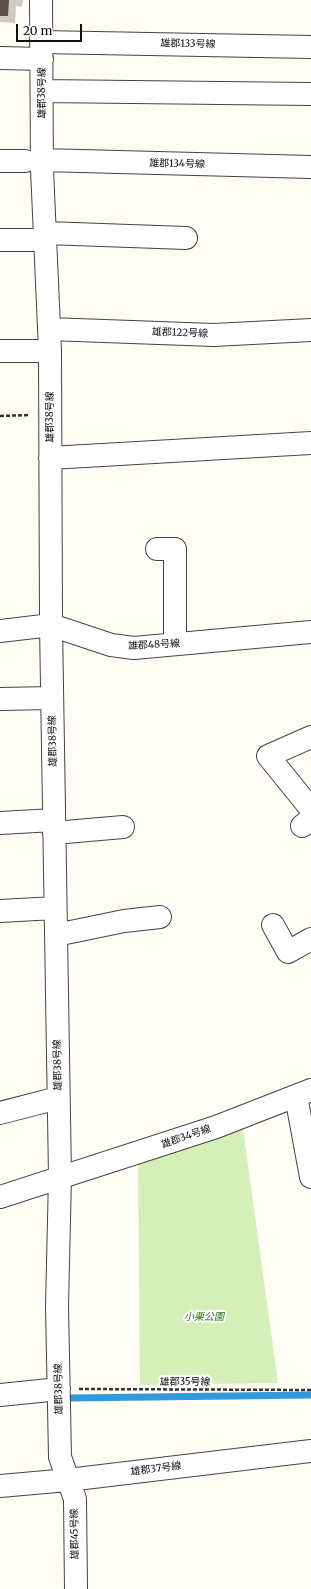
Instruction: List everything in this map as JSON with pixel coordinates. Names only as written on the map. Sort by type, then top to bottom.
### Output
[{"type":"street","name":"雄郡38号線","points":[[41,0],[42,91],[34,161],[46,236],[50,351],[51,625],[60,1177],[58,1306],[60,1458],[68,1480]]},
{"type":"street","name":"雄郡133号線","points":[[0,58],[41,50],[311,47]]},
{"type":"street","points":[[42,91],[311,94]]},
{"type":"street","name":"雄郡134号線","points":[[0,161],[311,167]]},
{"type":"street","points":[[0,240],[46,236],[186,238]]},
{"type":"street","name":"雄郡122号線","points":[[49,329],[214,334],[311,330]]},
{"type":"street","points":[[0,352],[50,351]]},
{"type":"street","points":[[50,458],[311,444]]},
{"type":"street","points":[[157,549],[175,549],[175,644]]},
{"type":"street","name":"雄郡48号線","points":[[0,631],[51,625],[111,645],[134,648],[311,632]]},
{"type":"street","points":[[0,699],[52,698]]},
{"type":"street","points":[[308,818],[268,756],[311,738]]},
{"type":"street","points":[[0,823],[54,826],[124,827]]},
{"type":"street","points":[[0,911],[55,908]]},
{"type":"street","points":[[56,935],[124,921],[160,917]]},
{"type":"street","points":[[273,925],[288,952],[311,939]]},
{"type":"street","points":[[303,1093],[311,1178]]},
{"type":"street","name":"雄郡34号線","points":[[0,1196],[216,1127],[303,1093]]},
{"type":"street","points":[[0,1113],[58,1098]]},
{"type":"street","points":[[0,1395],[59,1389]]},
{"type":"street","name":"雄郡37号線","points":[[0,1486],[68,1480],[311,1450]]},
{"type":"street","name":"雄郡45号線","points":[[68,1480],[75,1499],[76,1589]]},
{"type":"path","points":[[0,416],[50,414]]},
{"type":"path","name":"雄郡35号線","points":[[59,1389],[311,1390]]},
{"type":"green space","name":"小栗公園","points":[[243,1129],[278,1383],[140,1385],[138,1163]]},
{"type":"building","points":[[0,0],[9,0],[8,16],[0,16]]},
{"type":"waterway","points":[[70,1398],[311,1395]]}]
